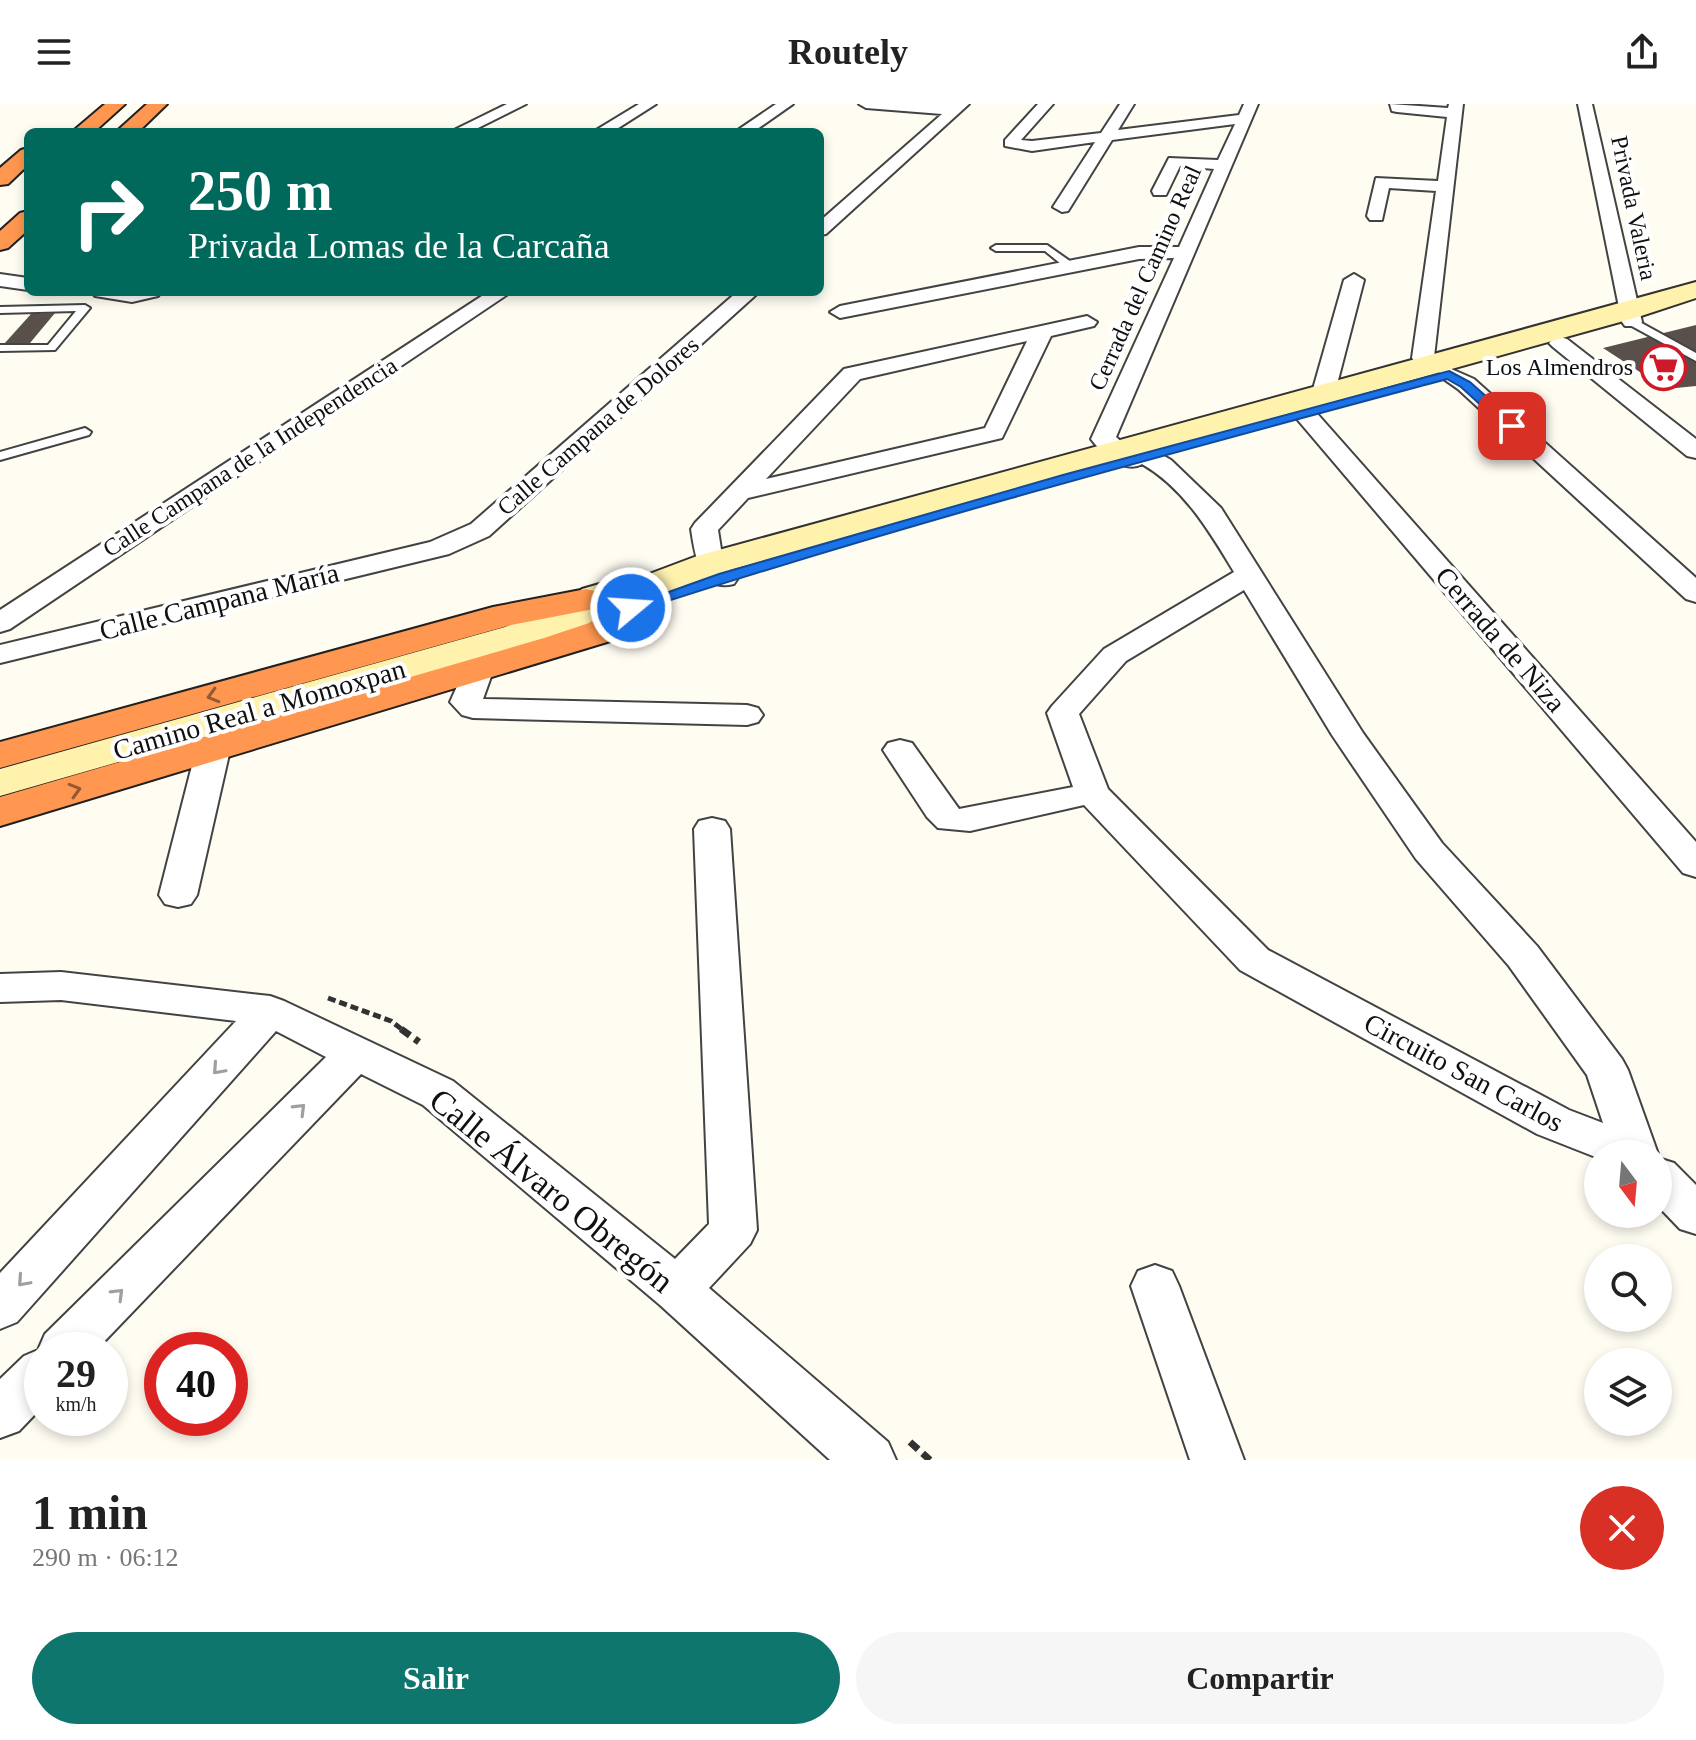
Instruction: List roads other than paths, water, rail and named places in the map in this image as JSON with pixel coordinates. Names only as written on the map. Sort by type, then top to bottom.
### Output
[{"type":"highway","points":[[74,127],[89,104]]},
{"type":"highway","points":[[74,127],[116,104]]},
{"type":"highway","points":[[131,128],[158,104]]},
{"type":"highway","points":[[0,179],[24,158]]},
{"type":"highway","points":[[0,200],[24,179]]},
{"type":"highway","points":[[0,243],[24,222]]},
{"type":"highway","points":[[0,252],[24,241]]},
{"type":"highway","points":[[0,812],[213,750],[474,680],[603,631],[617,604]]},
{"type":"highway","points":[[0,755],[506,615],[617,604]]},
{"type":"street","points":[[467,128],[519,104]]},
{"type":"street","points":[[608,128],[649,104]]},
{"type":"street","points":[[749,128],[786,104]]},
{"type":"street","points":[[866,104],[958,106]]},
{"type":"street","points":[[1046,104],[1010,143],[1032,146],[1198,123],[1248,109]]},
{"type":"street","points":[[1062,207],[1127,104]]},
{"type":"street","points":[[1397,104],[1397,108],[1456,108],[1423,358],[1439,371],[1466,384],[1696,593]]},
{"type":"street","name":"Privada Valeria","points":[[1585,104],[1631,317]]},
{"type":"street","points":[[824,226],[958,106]]},
{"type":"street","points":[[1182,111],[1248,109]]},
{"type":"street","name":"Cerrada del Camino Real","points":[[1132,455],[1103,439],[1248,109]]},
{"type":"street","points":[[1182,152],[1198,123]]},
{"type":"street","points":[[1160,191],[1175,161],[1223,165]]},
{"type":"street","points":[[1376,216],[1382,182],[1447,187]]},
{"type":"street","points":[[840,312],[1139,253],[1187,252]]},
{"type":"street","points":[[0,280],[24,283]]},
{"type":"street","points":[[1329,394],[1324,389],[1354,280]]},
{"type":"street","name":"Camino Real a Momoxpan","points":[[0,783],[519,635],[589,617],[607,619],[617,604],[713,562],[1053,482],[1329,394],[1560,343],[1696,290]]},
{"type":"street","name":"Calle Campana de la Independencia","points":[[0,623],[495,296]]},
{"type":"street","name":"Calle Campana de Dolores","points":[[439,548],[480,530],[744,296]]},
{"type":"street","name":"Camino Real a Momoxpan","points":[[1132,455],[1305,414],[1439,371],[1631,317],[1696,304]]},
{"type":"street","points":[[713,562],[704,529],[852,374],[1087,322]]},
{"type":"street","points":[[737,493],[994,433],[1042,333]]},
{"type":"street","points":[[1560,343],[1696,451]]},
{"type":"street","name":"Cerrada de Niza","points":[[1305,414],[1696,865]]},
{"type":"street","points":[[1132,455],[1162,465],[1212,514],[1348,735],[1429,851],[1523,956],[1607,1070],[1635,1140]]},
{"type":"street","name":"Calle Campana María","points":[[0,654],[439,548]]},
{"type":"street","name":"Circuito San Carlos","points":[[1251,574],[1115,655],[1063,713],[1092,793],[1254,960],[1553,1122],[1595,1140]]},
{"type":"street","points":[[474,680],[466,702],[473,708],[747,715]]},
{"type":"street","points":[[178,895],[213,750]]},
{"type":"street","points":[[900,750],[939,809],[950,820],[970,820],[1092,793]]},
{"type":"street","points":[[677,1290],[733,1230],[712,829]]},
{"type":"street","name":"Calle Álvaro Obregón","points":[[0,988],[61,986],[270,1011],[438,1093],[677,1290],[869,1460]]},
{"type":"street","points":[[0,1307],[270,1011]]},
{"type":"street","points":[[81,1332],[356,1053]]},
{"type":"street","points":[[1672,1191],[1696,1215]]},
{"type":"street","points":[[1155,1286],[1217,1460]]},
{"type":"street","points":[[0,1414],[24,1390]]},
{"type":"lane","points":[[996,248],[1047,248],[1070,266]]},
{"type":"lane","points":[[0,310],[85,308],[51,348],[0,348]]},
{"type":"lane","points":[[1631,317],[1696,358]]},
{"type":"lane","points":[[0,456],[85,432]]},
{"type":"place","name":"Los Almendros","points":[[1664,367]]}]
